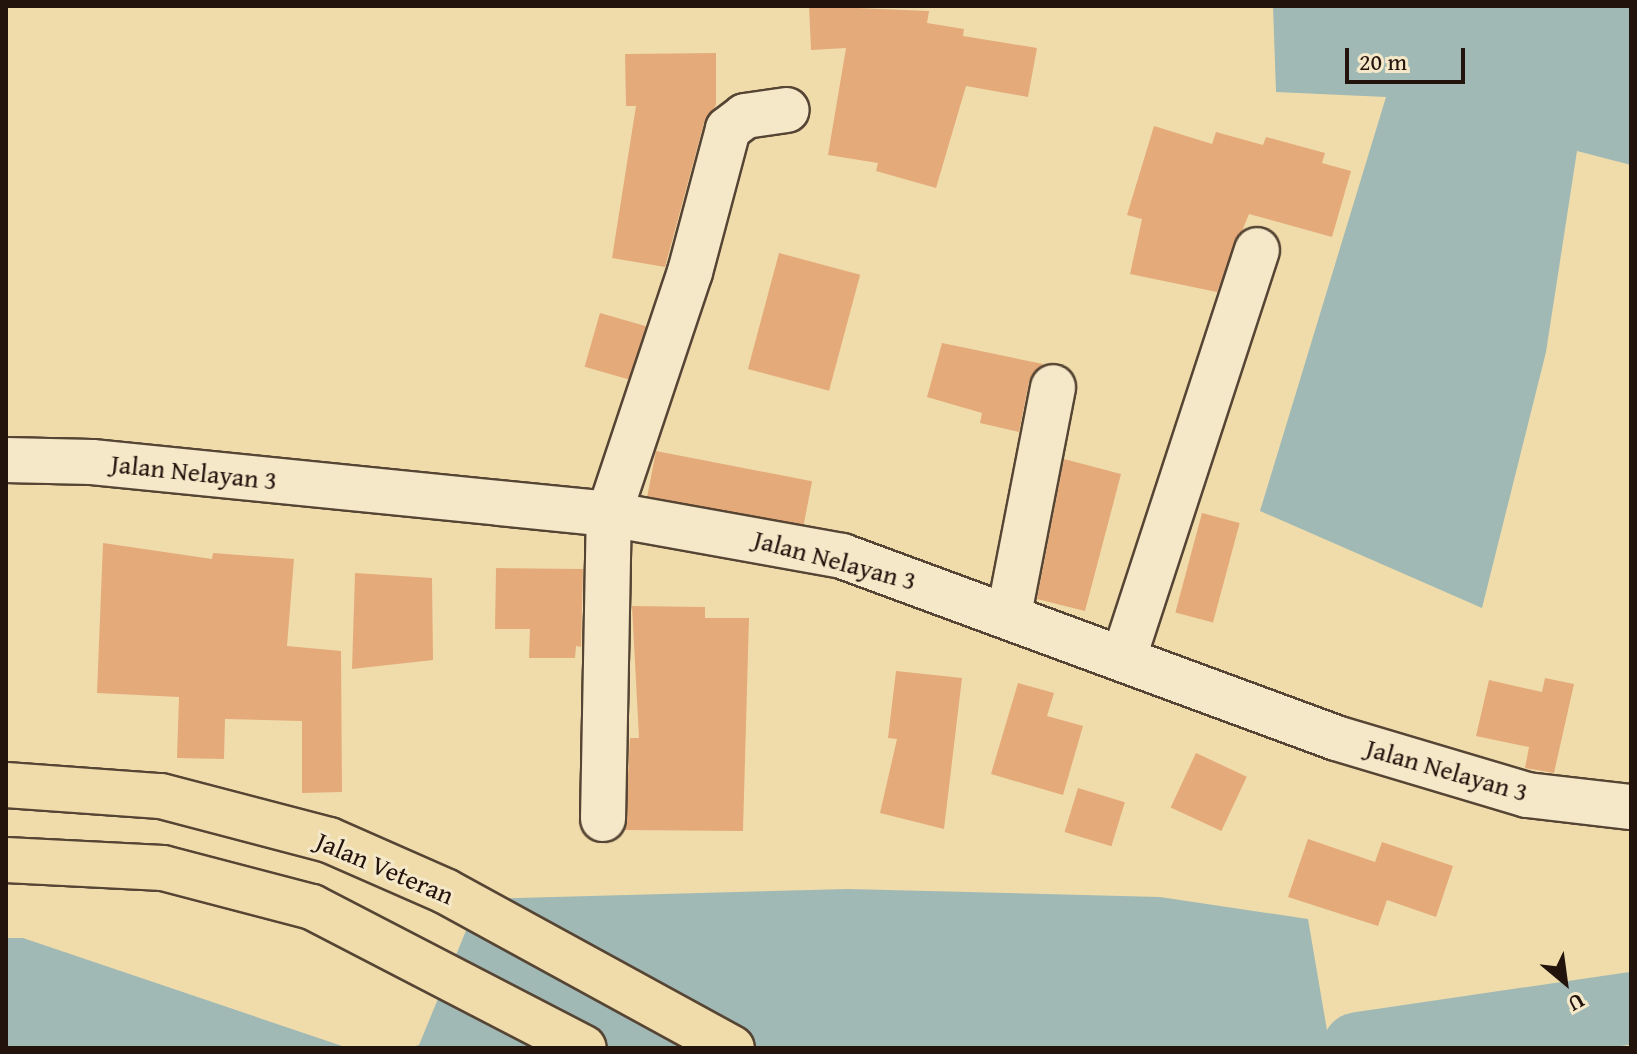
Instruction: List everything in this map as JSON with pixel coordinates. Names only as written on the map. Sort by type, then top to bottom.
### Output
[{"type":"highway","name":"Jalan Veteran","points":[[6,785],[161,796],[329,840],[445,891],[732,1048]]},
{"type":"highway","points":[[6,860],[163,868],[312,907],[584,1048]]},
{"type":"street","points":[[603,819],[609,514],[690,272],[728,129],[745,116],[787,110]]},
{"type":"street","points":[[1124,657],[1257,250]]},
{"type":"street","points":[[1009,614],[1053,387]]},
{"type":"street","name":"Jalan Nelayan 3","points":[[6,460],[92,462],[609,514],[842,556],[1009,614],[1336,738],[1527,795],[1631,807]]},
{"type":"water","points":[[1273,6],[1631,6],[1631,165],[1577,151],[1546,352],[1482,608],[1260,511],[1386,97],[1276,92]]},
{"type":"water","points":[[848,889],[1160,897],[1308,919],[1330,1048],[408,1048],[419,1045],[479,899]]},
{"type":"water","points":[[6,938],[23,938],[348,1048],[6,1048]]},
{"type":"building","points":[[809,6],[929,11],[927,23],[964,29],[963,36],[1037,48],[1028,97],[966,86],[936,188],[876,171],[878,163],[828,155],[846,48],[811,50]]},
{"type":"building","points":[[716,53],[716,105],[704,123],[665,267],[612,258],[636,106],[626,106],[625,54]]},
{"type":"building","points":[[1154,126],[1212,144],[1216,132],[1263,145],[1266,137],[1325,153],[1322,163],[1351,171],[1332,237],[1249,214],[1217,292],[1130,274],[1142,219],[1127,215]]},
{"type":"building","points":[[779,253],[860,275],[829,391],[748,369]]},
{"type":"building","points":[[600,313],[646,326],[631,380],[585,367]]},
{"type":"building","points":[[942,343],[1043,364],[1029,382],[1019,432],[980,423],[982,413],[927,397]]},
{"type":"building","points":[[656,451],[812,481],[803,526],[647,496]]},
{"type":"building","points":[[1064,459],[1121,474],[1085,611],[1037,599]]},
{"type":"building","points":[[1202,513],[1240,523],[1213,623],[1175,612]]},
{"type":"building","points":[[103,543],[212,559],[213,553],[294,559],[287,646],[341,651],[342,792],[302,793],[302,721],[225,719],[224,759],[177,758],[179,697],[97,693]]},
{"type":"building","points":[[496,568],[583,569],[581,647],[576,646],[575,658],[529,658],[530,629],[495,629]]},
{"type":"building","points":[[355,573],[432,578],[433,660],[352,669]]},
{"type":"building","points":[[632,606],[705,607],[705,618],[749,618],[743,831],[625,830],[630,738],[639,738]]},
{"type":"building","points":[[896,671],[962,678],[944,829],[880,813],[897,739],[888,738]]},
{"type":"building","points":[[1545,678],[1574,684],[1554,773],[1525,768],[1529,747],[1476,736],[1489,680],[1542,692]]},
{"type":"building","points":[[1018,683],[1054,693],[1047,716],[1083,726],[1063,795],[991,774]]},
{"type":"building","points":[[1196,753],[1247,777],[1221,831],[1171,807]]},
{"type":"building","points":[[1078,788],[1125,802],[1111,846],[1065,832]]},
{"type":"building","points":[[1308,839],[1375,862],[1382,842],[1453,866],[1436,917],[1387,900],[1378,926],[1288,897]]},
{"type":"waterway","points":[[1358,1048],[1631,1008]]}]
